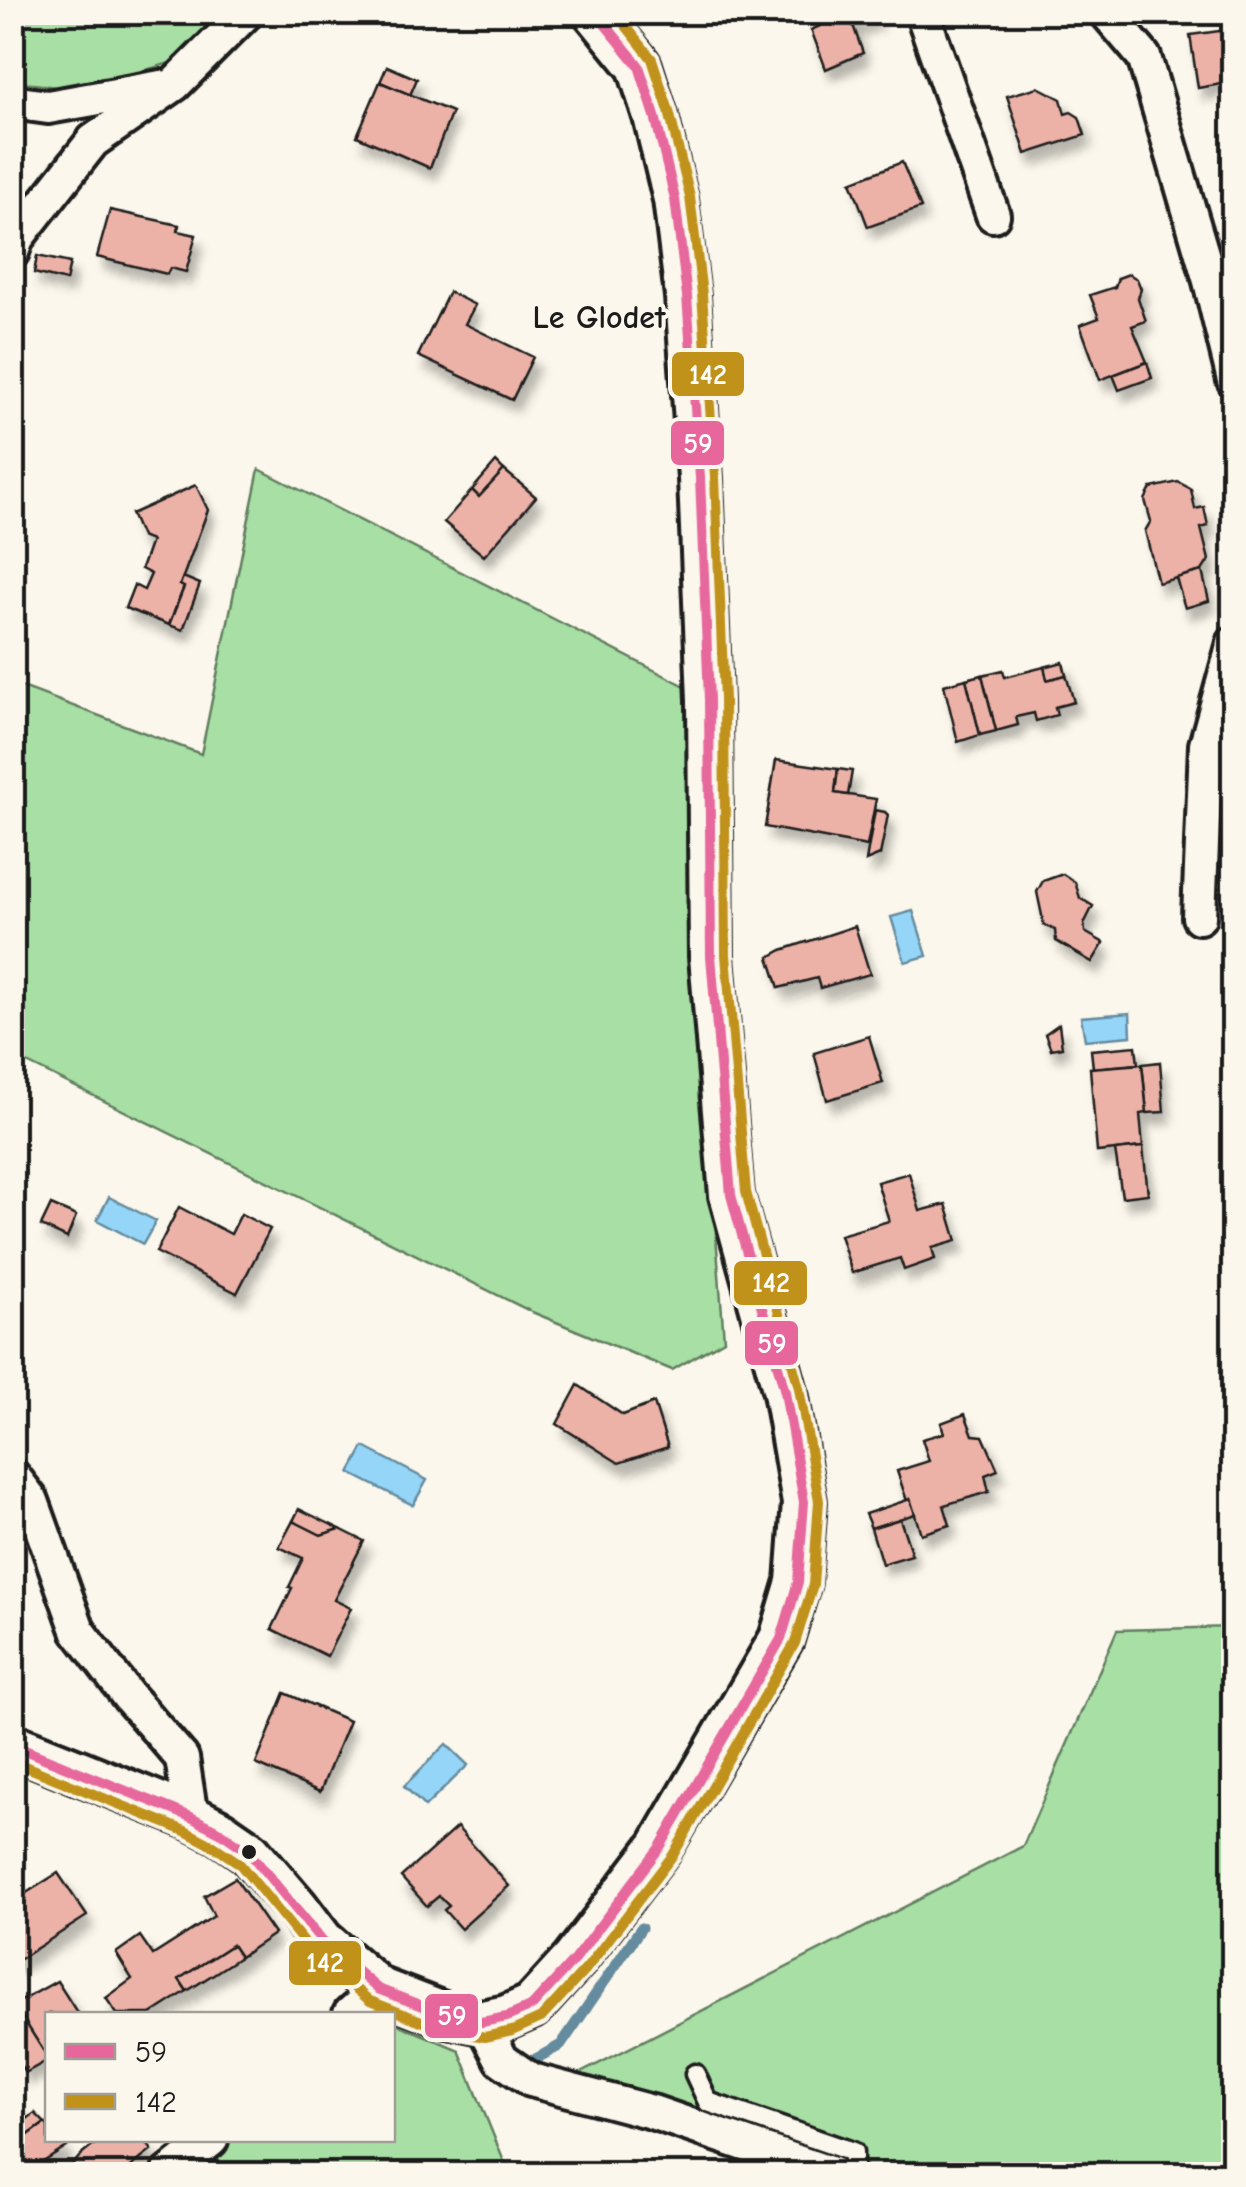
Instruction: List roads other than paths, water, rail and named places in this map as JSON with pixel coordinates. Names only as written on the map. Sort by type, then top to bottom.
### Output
[{"type":"street","points":[[12,252],[17,238],[93,141],[176,84],[247,12]]},
{"type":"street","points":[[12,1745],[191,1818],[249,1852],[298,1908],[364,2002],[482,2022],[508,2017],[532,2006],[574,1960],[660,1847],[780,1639],[798,1582],[804,1502],[784,1392],[732,1195],[711,956],[709,700],[700,478],[687,296],[675,199],[639,66],[595,12]]},
{"type":"street","points":[[922,12],[992,215]]},
{"type":"street","points":[[1106,12],[1144,57],[1210,282],[1234,380]]},
{"type":"street","points":[[12,102],[48,107],[176,84]]},
{"type":"street","points":[[1199,917],[1206,745],[1234,644]]},
{"type":"street","points":[[12,1475],[32,1501],[78,1630],[182,1758],[191,1818]]},
{"type":"street","points":[[482,2022],[502,2060],[531,2080],[652,2112],[832,2174]]},
{"type":"street","points":[[168,2174],[208,2142]]},
{"type":"lane","points":[[695,2074],[708,2102],[853,2152],[853,2174]]},
{"type":"water","points":[[913,911],[927,956],[905,962],[891,917]]},
{"type":"water","points":[[1130,1013],[1131,1036],[1085,1040],[1081,1017]]},
{"type":"water","points":[[109,1197],[156,1221],[143,1244],[97,1220]]},
{"type":"water","points":[[364,1447],[427,1480],[413,1505],[350,1473]]},
{"type":"water","points":[[446,1744],[468,1765],[425,1807],[404,1786]]},
{"type":"waterway","points":[[530,2062],[561,2045],[641,1928]]},
{"type":"district","name":"Le Glodet","points":[[599,317]]}]
